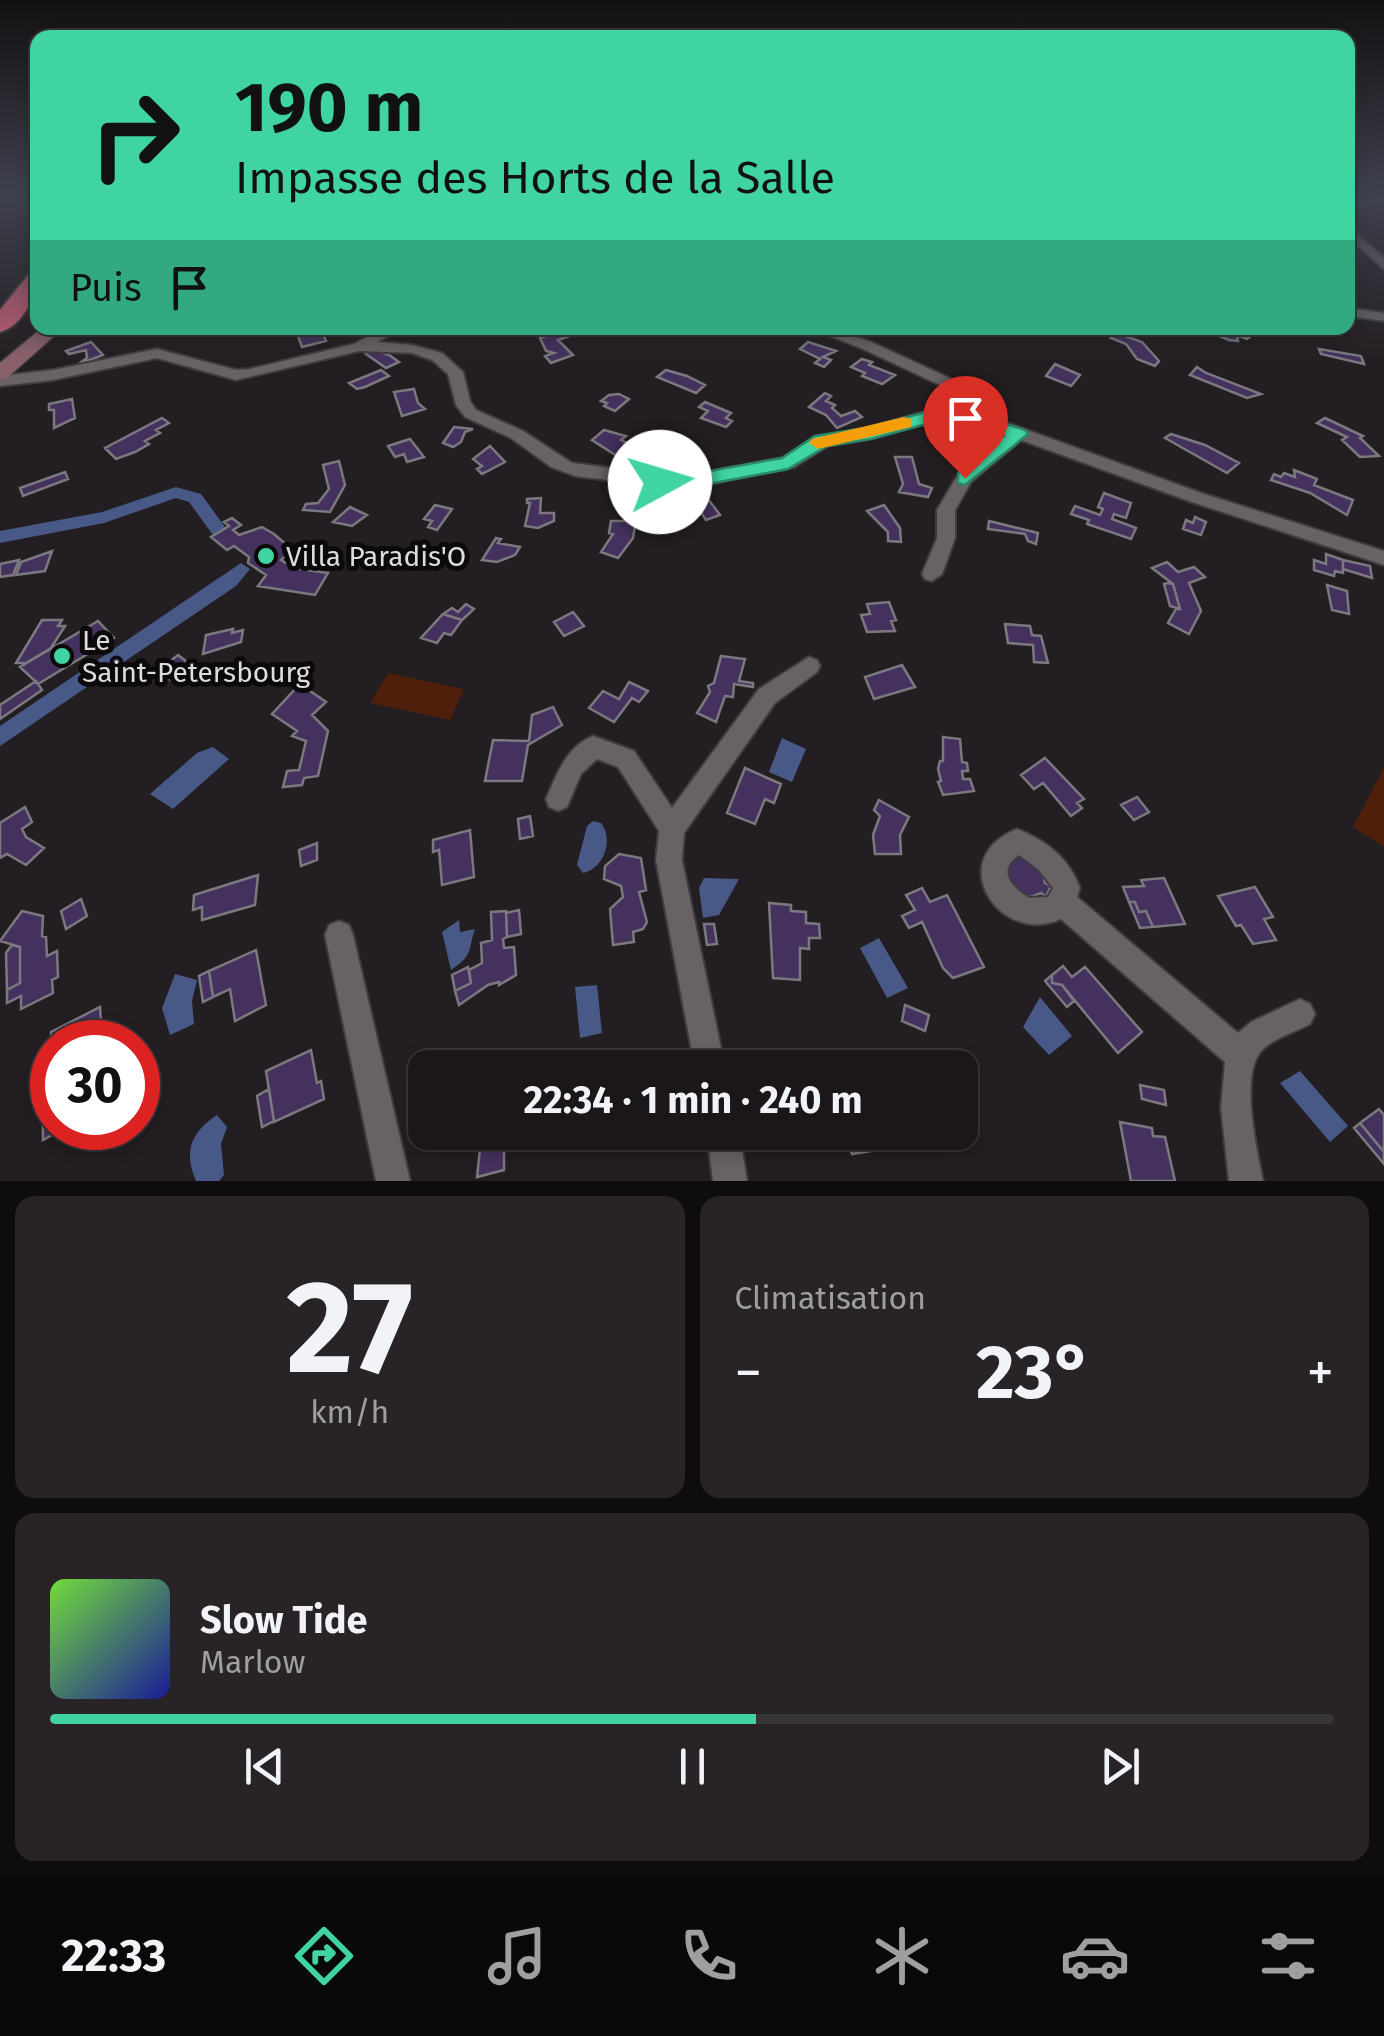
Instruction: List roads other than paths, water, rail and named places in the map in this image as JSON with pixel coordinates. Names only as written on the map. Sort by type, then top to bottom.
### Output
[{"type":"highway","points":[[0,317],[30,294]]},
{"type":"highway","points":[[0,325],[30,295]]},
{"type":"highway","points":[[0,341],[30,297]]},
{"type":"main road","points":[[2,380],[45,335]]},
{"type":"street","points":[[1367,251],[1384,265]]},
{"type":"street","points":[[1355,255],[1371,256]]},
{"type":"street","points":[[1355,313],[1384,316]]},
{"type":"street","points":[[2,380],[53,375],[157,353],[236,375],[250,374],[360,346],[381,335]]},
{"type":"street","points":[[837,335],[964,391],[973,404],[972,416]]},
{"type":"street","points":[[360,346],[422,352],[447,363],[455,371],[467,411],[523,438],[562,466],[682,482],[788,463],[822,441],[871,433],[948,412],[972,416],[1384,558]]},
{"type":"street","points":[[932,574],[946,538],[946,510],[965,478],[1018,434]]},
{"type":"street","points":[[706,1050],[668,860],[672,829],[767,696],[809,666]]},
{"type":"street","points":[[558,800],[572,767],[593,747],[626,759],[672,829]]},
{"type":"street","points":[[1064,904],[1240,1055]]},
{"type":"street","points":[[340,935],[393,1181]]},
{"type":"street","points":[[1246,1181],[1236,1119],[1240,1055],[1252,1038],[1300,1014]]},
{"type":"street","points":[[726,1150],[730,1181]]},
{"type":"water","points":[[782,738],[806,749],[792,782],[769,772]]},
{"type":"water","points":[[213,747],[229,759],[173,809],[150,794],[197,753]]},
{"type":"water","points":[[593,821],[601,823],[607,845],[596,866],[583,873],[577,865],[587,826]]},
{"type":"water","points":[[704,878],[739,879],[719,915],[703,918],[699,888]]},
{"type":"water","points":[[459,920],[460,932],[475,929],[467,956],[451,970],[442,932]]},
{"type":"water","points":[[879,938],[908,988],[887,998],[860,948]]},
{"type":"water","points":[[175,974],[197,980],[192,1001],[194,1024],[170,1035],[162,1008]]},
{"type":"water","points":[[597,985],[602,1033],[580,1038],[575,987]]},
{"type":"water","points":[[1040,997],[1072,1036],[1049,1055],[1023,1027]]},
{"type":"water","points":[[1300,1071],[1348,1126],[1330,1142],[1280,1083]]},
{"type":"water","points":[[217,1115],[227,1127],[221,1144],[224,1175],[219,1181],[196,1181],[190,1161],[192,1144],[201,1128]]},
{"type":"waterway","points":[[0,537],[104,517],[176,492],[195,498],[219,531]]},
{"type":"waterway","points":[[0,737],[230,581],[241,569]]},
{"type":"place","name":"Villa Paradis'O","points":[[266,556]]},
{"type":"place","name":"Le Saint-Petersbourg","points":[[62,656]]}]
